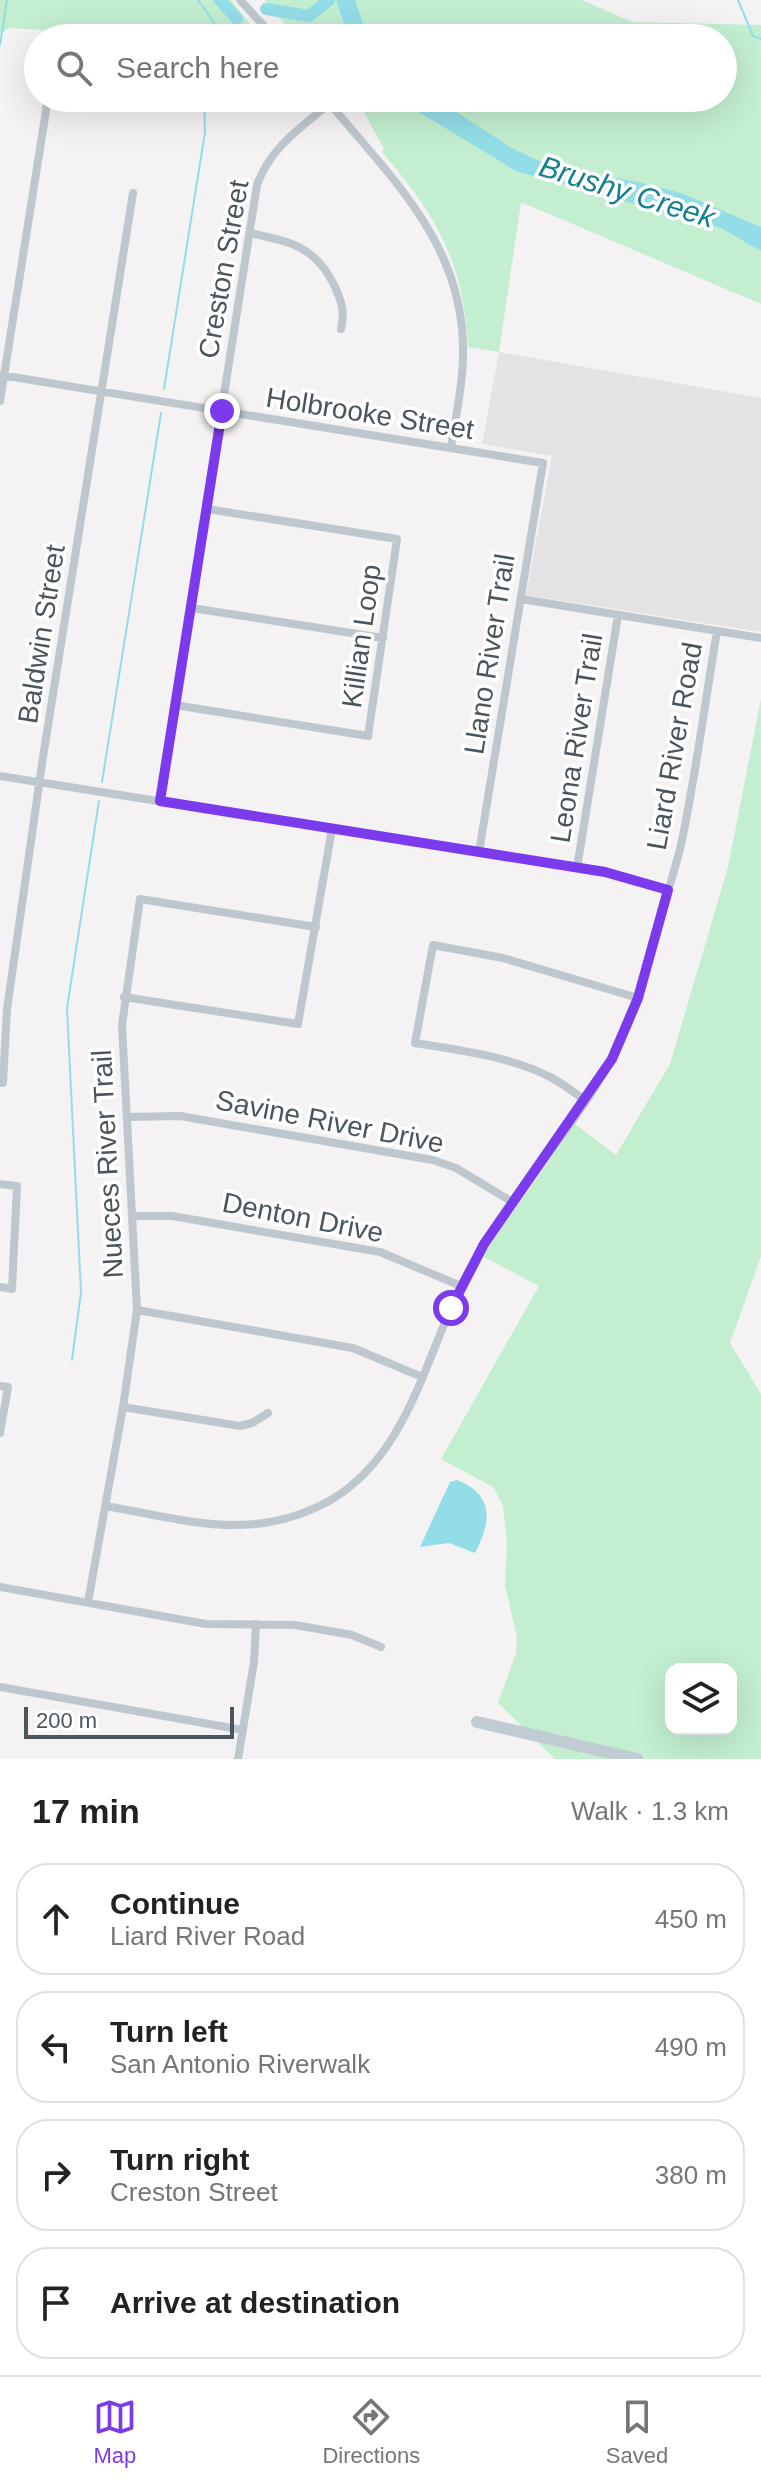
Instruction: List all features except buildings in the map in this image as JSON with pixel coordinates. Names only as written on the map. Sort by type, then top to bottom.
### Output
[{"type":"street","points":[[240,0],[262,24]]},
{"type":"street","points":[[0,401],[46,112]]},
{"type":"street","name":"Creston Street","points":[[160,801],[257,185],[269,159],[315,112]]},
{"type":"street","points":[[336,112],[416,207],[438,244],[452,281],[461,318],[464,358],[451,448]]},
{"type":"street","name":"Baldwin Street","points":[[1,1083],[7,1009],[39,782],[133,193]]},
{"type":"street","points":[[250,233],[296,245],[322,262],[342,302],[344,317],[341,329]]},
{"type":"street","name":"Holbrooke Street","points":[[2,376],[543,463]]},
{"type":"street","name":"Llano River Trail","points":[[479,852],[543,463]]},
{"type":"street","name":"Killian Loop","points":[[175,705],[368,736],[397,539],[207,509]]},
{"type":"street","points":[[521,599],[761,638]]},
{"type":"street","points":[[192,608],[383,638]]},
{"type":"street","name":"Leona River Trail","points":[[577,868],[618,615]]},
{"type":"street","name":"Liard River Road","points":[[106,1506],[224,1526],[253,1526],[311,1510],[350,1486],[378,1459],[400,1426],[461,1286],[484,1244],[612,1059],[638,998],[687,813],[717,631]]},
{"type":"street","points":[[0,776],[577,868],[668,890]]},
{"type":"street","points":[[124,997],[298,1024],[332,829]]},
{"type":"street","name":"Nueces River Trail","points":[[88,1602],[137,1310],[122,1025],[140,899],[316,927]]},
{"type":"street","points":[[585,1100],[548,1075],[525,1067],[460,1050],[415,1043],[433,945],[503,958],[638,998]]},
{"type":"street","name":"Savine River Drive","points":[[127,1117],[180,1116],[433,1160],[456,1168],[514,1203]]},
{"type":"street","points":[[0,1184],[17,1186],[12,1289],[0,1287]]},
{"type":"street","name":"Denton Drive","points":[[132,1216],[172,1216],[380,1252],[461,1286]]},
{"type":"street","points":[[137,1310],[342,1345],[364,1351],[422,1377]]},
{"type":"street","points":[[0,1386],[8,1387],[0,1433]]},
{"type":"street","points":[[123,1407],[240,1426],[268,1413]]},
{"type":"street","points":[[0,1587],[206,1624],[318,1628],[352,1635],[381,1647]]},
{"type":"street","points":[[238,1759],[254,1662],[256,1624]]},
{"type":"street","points":[[0,1687],[243,1730]]},
{"type":"street","points":[[477,1722],[637,1759]]},
{"type":"shaded area","points":[[499,352],[761,398],[761,632],[526,595],[552,456],[482,444]]},
{"type":"green space","points":[[0,0],[231,0],[250,24],[24,24],[24,29],[9,28],[0,34]]},
{"type":"green space","points":[[264,0],[582,0],[632,22],[718,24],[285,24]]},
{"type":"green space","points":[[737,24],[761,25],[761,304],[521,202],[499,352],[468,347],[460,290],[444,241],[418,197],[382,152],[384,149],[364,112],[737,112]]},
{"type":"green space","points":[[761,699],[761,1256],[730,1343],[761,1394],[761,1759],[555,1759],[498,1703],[516,1653],[517,1637],[505,1586],[507,1542],[503,1506],[493,1487],[441,1459],[539,1286],[482,1256],[575,1124],[616,1155],[670,1064],[728,867]]},
{"type":"water","points":[[336,0],[355,0],[363,24],[344,24]]},
{"type":"water","name":"Brushy Creek","points":[[419,112],[456,112],[510,147],[549,166],[681,193],[761,227],[761,251],[721,228],[516,171]]},
{"type":"water","points":[[457,1480],[478,1493],[486,1510],[484,1531],[475,1553],[449,1543],[420,1547],[450,1482]]},
{"type":"waterway","points":[[0,45],[7,0]]},
{"type":"waterway","points":[[198,0],[213,24]]},
{"type":"waterway","points":[[220,0],[237,19]]},
{"type":"waterway","points":[[266,9],[309,16],[329,0]]},
{"type":"waterway","points":[[738,0],[753,36],[761,39]]},
{"type":"waterway","points":[[164,389],[205,132],[204,112]]},
{"type":"waterway","points":[[102,782],[161,413]]},
{"type":"waterway","points":[[72,1360],[81,1292],[67,1008],[99,801]]},
{"type":"route","points":[[222,411],[160,801],[605,872],[668,890],[638,998],[612,1059],[484,1244],[451,1308]]}]
